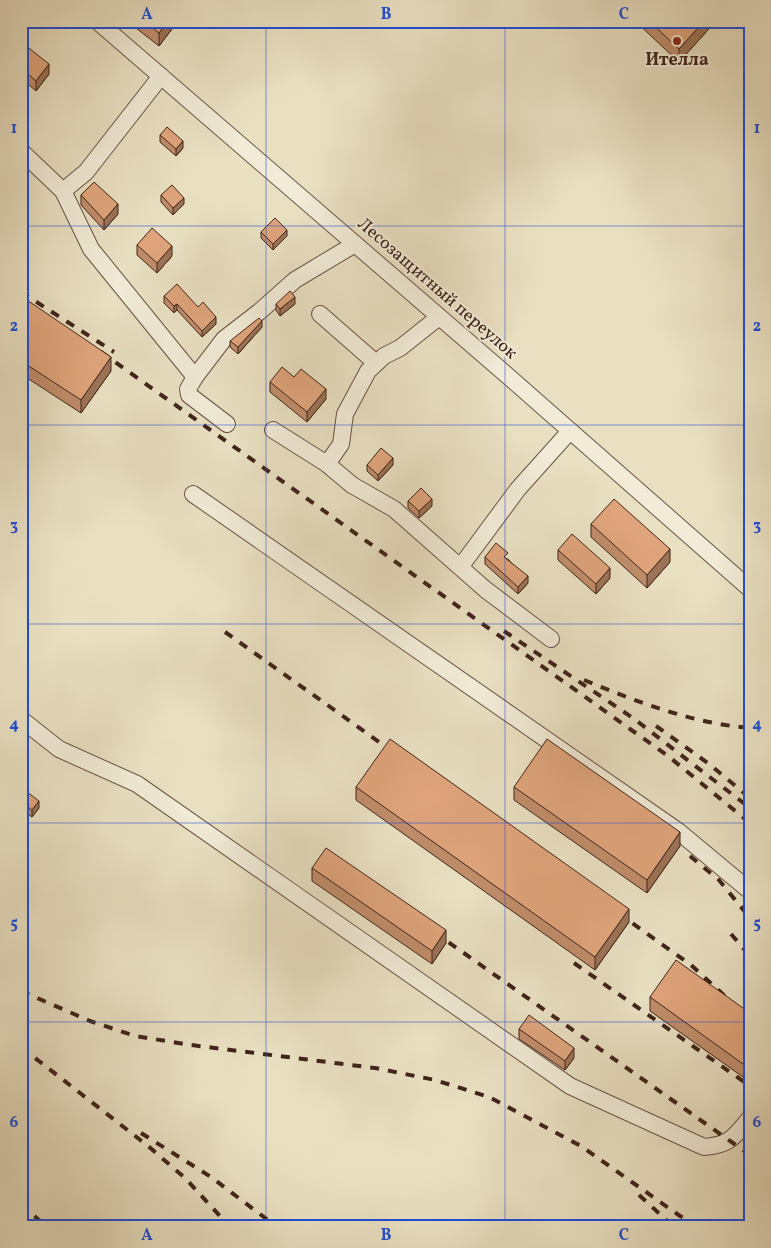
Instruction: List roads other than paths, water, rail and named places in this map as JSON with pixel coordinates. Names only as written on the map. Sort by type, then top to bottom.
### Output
[{"type":"street","name":"Лесозащитный переулок","points":[[97,21],[750,589]]},
{"type":"street","points":[[63,191],[86,172],[161,76]]},
{"type":"street","points":[[21,151],[63,191],[91,249],[195,377]]},
{"type":"street","points":[[227,424],[190,395],[188,389],[195,377],[224,339],[296,280],[355,244]]},
{"type":"street","points":[[320,314],[376,363]]},
{"type":"street","points":[[327,464],[341,444],[345,414],[368,371],[384,356],[400,348],[439,317]]},
{"type":"street","points":[[273,430],[327,464],[352,485],[394,509],[486,590],[550,638]]},
{"type":"street","points":[[461,566],[518,489],[570,431]]},
{"type":"street","points":[[194,494],[656,815],[750,891]]},
{"type":"street","points":[[21,719],[59,749],[137,784],[570,1086],[704,1147],[722,1146],[737,1134],[750,1118]]},
{"type":"railway","points":[[21,292],[114,352]]},
{"type":"railway","points":[[101,352],[668,756],[750,823]]},
{"type":"railway","points":[[504,631],[633,718],[750,808]]},
{"type":"railway","points":[[225,632],[396,754]]},
{"type":"railway","points":[[584,680],[665,710],[707,721],[750,728]]},
{"type":"railway","points":[[656,726],[709,764],[750,798]]},
{"type":"railway","points":[[690,856],[719,880],[750,918]]},
{"type":"railway","points":[[618,913],[691,965],[750,1019]]},
{"type":"railway","points":[[434,932],[750,1155]]},
{"type":"railway","points":[[731,934],[750,956]]},
{"type":"railway","points":[[574,963],[750,1086]]},
{"type":"railway","points":[[21,991],[90,1021],[135,1036],[191,1045],[375,1068],[435,1080],[489,1097],[581,1146],[680,1216],[704,1227]]},
{"type":"railway","points":[[21,1047],[148,1146],[185,1178],[230,1227]]},
{"type":"railway","points":[[141,1133],[211,1177],[277,1227]]},
{"type":"railway","points":[[639,1195],[674,1227]]},
{"type":"railway","points":[[21,1204],[47,1227]]},
{"type":"railway","points":[[21,1214],[35,1227]]},
{"type":"place","name":"Ителла","points":[[677,41]]}]
